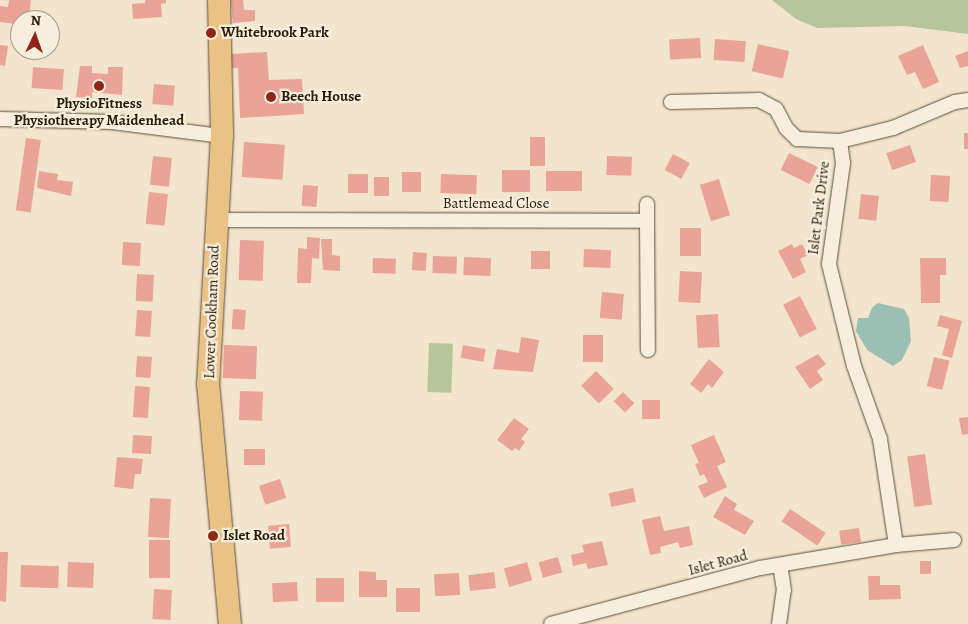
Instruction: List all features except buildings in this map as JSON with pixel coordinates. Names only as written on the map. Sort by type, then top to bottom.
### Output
[{"type":"main road","name":"Lower Cookham Road","points":[[219,0],[222,136],[208,383],[230,624]]},
{"type":"street","name":"Islet Park Drive","points":[[671,102],[759,100],[776,108],[786,128],[797,139],[840,141],[893,128],[955,102],[968,100]]},
{"type":"street","points":[[0,119],[112,122],[222,136]]},
{"type":"street","name":"Islet Park Drive","points":[[840,141],[843,163],[829,264],[854,366],[880,438],[896,545]]},
{"type":"street","points":[[647,204],[648,350]]},
{"type":"street","name":"Battlemead Close","points":[[216,220],[647,221]]},
{"type":"street","name":"Islet Road","points":[[551,624],[780,565],[896,545],[954,540]]},
{"type":"street","points":[[779,624],[784,590],[780,565]]},
{"type":"green space","points":[[772,0],[968,0],[968,34],[904,26],[817,28],[796,19]]},
{"type":"green space","points":[[429,343],[453,344],[451,393],[427,392]]},
{"type":"water","points":[[878,303],[904,309],[909,318],[911,341],[902,360],[893,366],[867,350],[856,331],[858,318],[868,318],[872,308]]},
{"type":"place","name":"Whitebrook Park","points":[[211,33]]},
{"type":"place","name":"PhysioFitness Physiotherapy Maidenhead","points":[[99,86]]},
{"type":"place","name":"Beech House","points":[[271,97]]},
{"type":"place","name":"Islet Road","points":[[213,536]]}]
